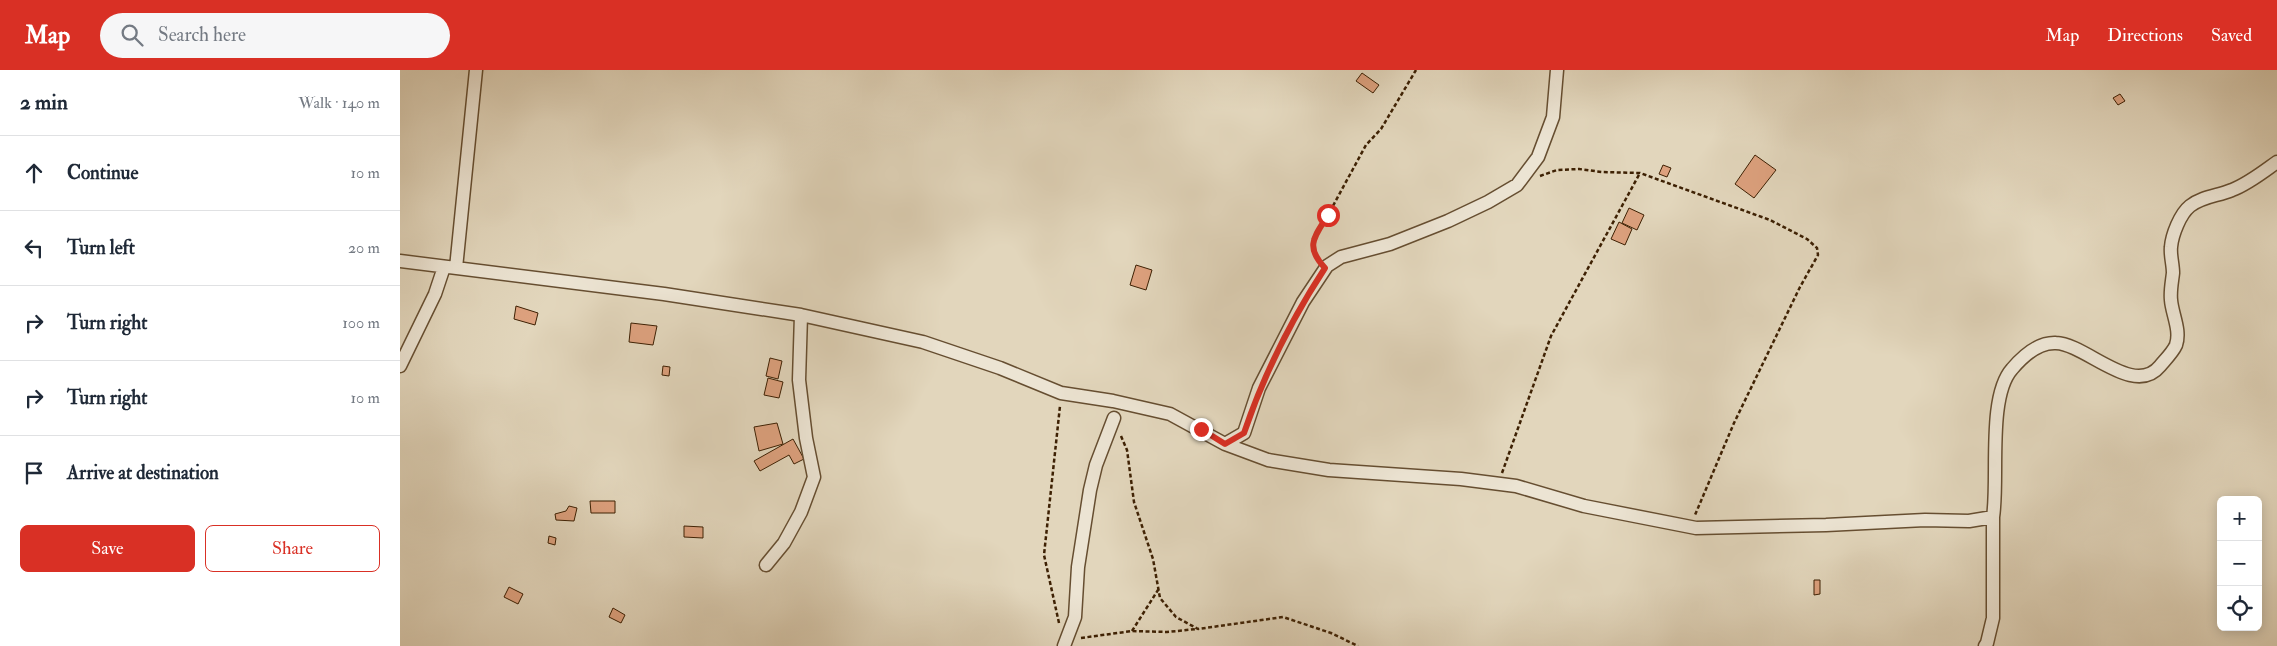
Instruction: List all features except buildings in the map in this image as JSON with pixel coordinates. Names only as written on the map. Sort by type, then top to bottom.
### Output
[{"type":"street","points":[[400,366],[450,267],[476,70]]},
{"type":"street","points":[[1225,444],[1244,433],[1259,388],[1303,302],[1325,268],[1341,257],[1390,244],[1448,221],[1488,202],[1517,185],[1538,157],[1553,117],[1558,70]]},
{"type":"street","points":[[1984,646],[1987,643],[1993,618],[1993,517],[1996,498],[1996,423],[2000,395],[2010,370],[2032,349],[2056,343],[2082,351],[2118,372],[2142,377],[2158,368],[2176,344],[2176,320],[2171,300],[2173,271],[2171,246],[2178,223],[2189,207],[2211,194],[2232,190],[2277,162]]},
{"type":"street","points":[[400,261],[655,293],[801,314],[923,342],[1000,368],[1061,393],[1113,401],[1170,414],[1225,444],[1268,460],[1329,470],[1461,479],[1516,486],[1584,506],[1690,527],[1779,527],[1925,520],[1969,521],[1993,517]]},
{"type":"street","points":[[766,565],[784,543],[801,512],[814,476],[806,438],[799,380],[801,314]]},
{"type":"street","points":[[1064,639],[1075,617],[1078,567],[1090,490],[1096,465],[1114,418]]},
{"type":"path","points":[[1325,268],[1314,252],[1313,239],[1366,145],[1381,130],[1416,70]]},
{"type":"path","points":[[1517,185],[1557,170],[1579,169],[1640,173],[1770,220],[1807,239],[1817,248],[1818,255],[1800,287],[1734,422],[1690,527]]},
{"type":"path","points":[[1498,484],[1551,336],[1640,173]]},
{"type":"path","points":[[1061,393],[1044,556],[1064,639],[1132,631],[1167,632],[1198,629],[1283,617],[1331,633],[1358,646]]},
{"type":"path","points":[[1114,418],[1127,450],[1134,502],[1152,559],[1160,598],[1176,616],[1198,629]]},
{"type":"path","points":[[1132,631],[1158,589]]},
{"type":"route","points":[[1201,429],[1225,444],[1244,433],[1259,388],[1303,302],[1325,268],[1314,252],[1313,239],[1328,215]]}]
